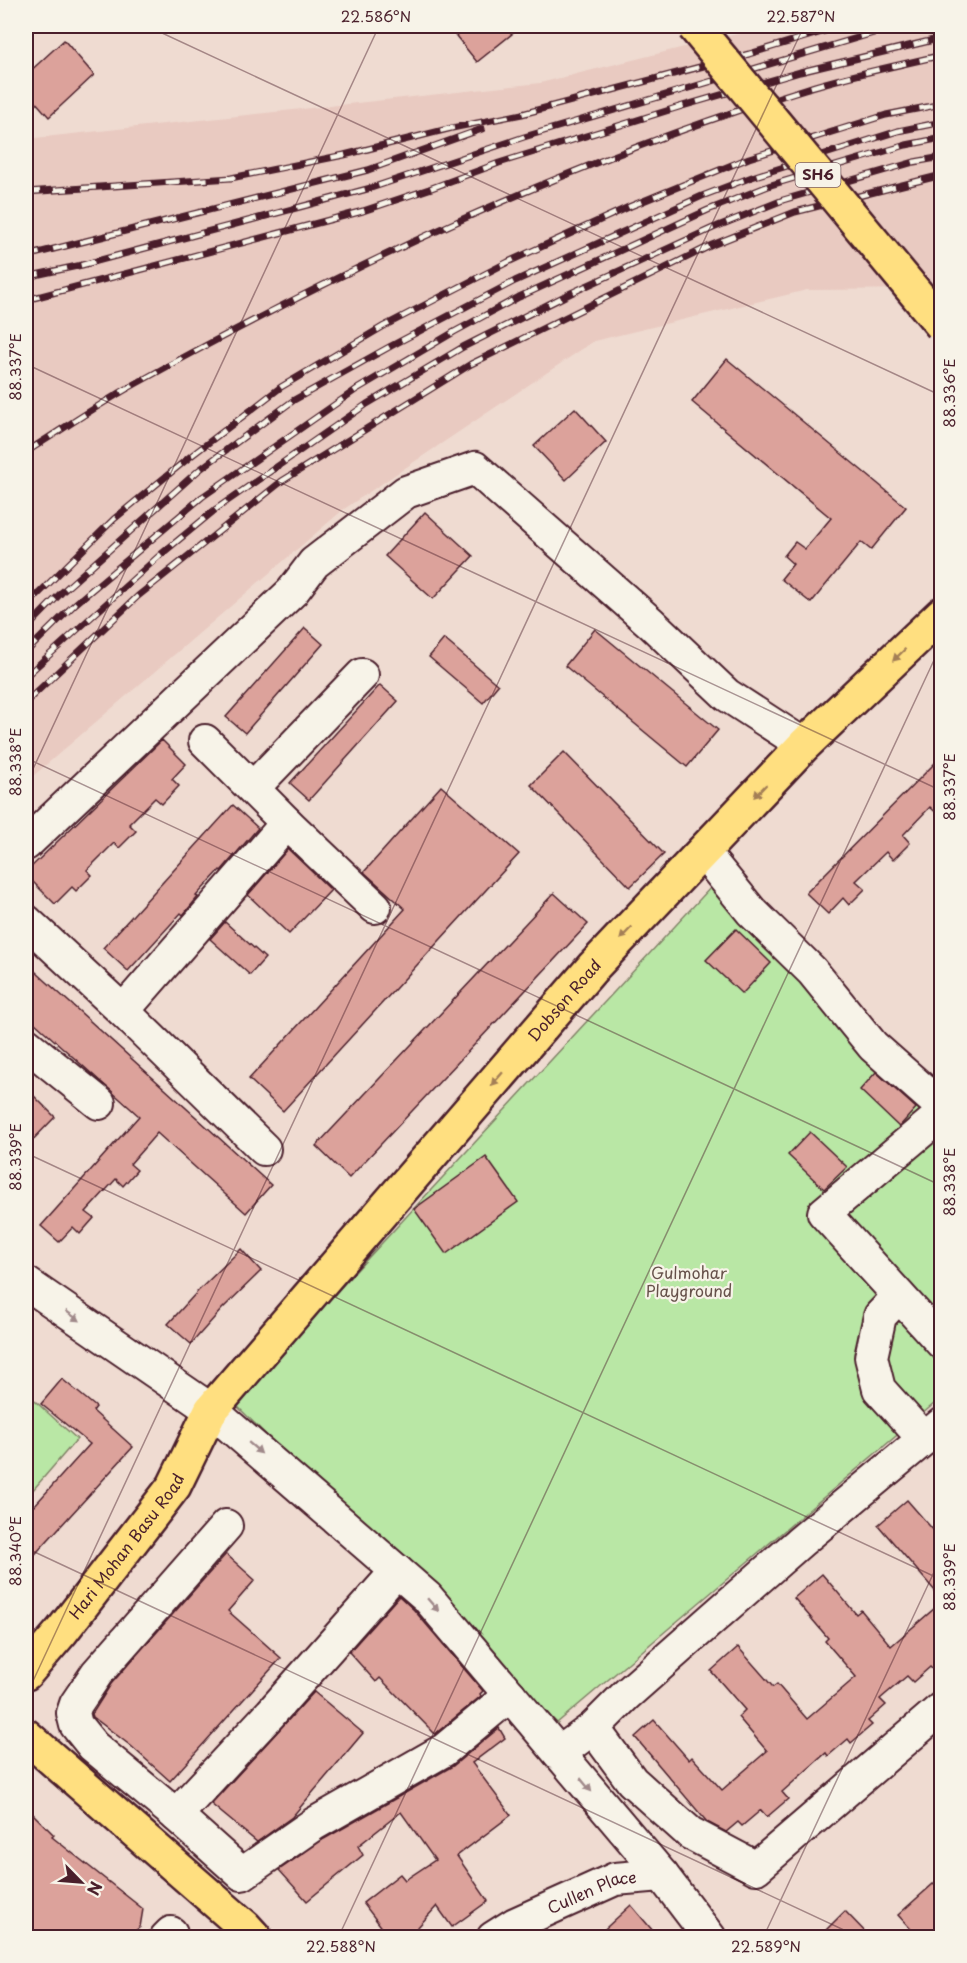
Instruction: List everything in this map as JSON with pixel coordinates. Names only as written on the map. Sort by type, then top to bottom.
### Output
[{"type":"main road","name":"SH6","points":[[694,26],[942,325]]},
{"type":"main road","name":"Dobson Road","points":[[211,1410],[594,966],[804,745],[942,614]]},
{"type":"main road","name":"Hari Mohan Basu Road","points":[[26,1673],[62,1631],[174,1486],[211,1410]]},
{"type":"main road","points":[[26,1736],[250,1932]]},
{"type":"street","points":[[26,844],[292,592],[314,563],[406,492],[475,468],[651,623],[727,694],[804,745]]},
{"type":"street","points":[[253,788],[362,675]]},
{"type":"street","points":[[205,741],[375,907]]},
{"type":"street","points":[[123,1011],[287,823]]},
{"type":"street","points":[[703,852],[751,911],[812,971],[873,1046],[942,1107]]},
{"type":"street","points":[[26,921],[123,1011],[264,1149]]},
{"type":"street","points":[[26,1044],[99,1103]]},
{"type":"street","points":[[942,1113],[825,1213],[942,1343]]},
{"type":"street","points":[[26,1283],[211,1410],[426,1597],[662,1875],[710,1938]]},
{"type":"street","points":[[559,1753],[593,1728],[626,1695],[800,1542],[933,1432],[879,1389],[871,1357],[880,1316],[899,1296]]},
{"type":"street","points":[[226,1526],[97,1673],[76,1704],[73,1713],[76,1725],[93,1746],[176,1815],[242,1875],[314,1824],[444,1750],[510,1695]]},
{"type":"street","points":[[176,1815],[271,1713],[397,1571]]},
{"type":"street","points":[[593,1728],[632,1781],[690,1833],[756,1868],[942,1708]]},
{"type":"street","name":"Cullen Place","points":[[493,1938],[515,1924],[615,1879],[662,1875]]},
{"type":"shaded area","points":[[769,26],[941,26],[941,289],[807,290],[594,341],[344,509],[26,782],[26,139],[540,83]]},
{"type":"green space","name":"Gulmohar Playground","points":[[712,886],[941,1134],[941,1398],[557,1723],[234,1403]]},
{"type":"green space","points":[[26,1393],[77,1439],[26,1498]]},
{"type":"building","points":[[448,26],[522,26],[477,62]]},
{"type":"building","points":[[64,40],[94,75],[49,117],[26,91],[26,75]]},
{"type":"building","points":[[727,359],[906,507],[871,550],[861,542],[811,603],[781,579],[793,564],[784,556],[795,542],[805,549],[831,518],[692,402]]},
{"type":"building","points":[[575,408],[606,442],[566,480],[534,446]]},
{"type":"building","points":[[425,512],[473,556],[433,599],[385,556]]},
{"type":"building","points":[[305,628],[323,644],[245,733],[226,717]]},
{"type":"building","points":[[595,629],[718,730],[687,767],[565,666]]},
{"type":"building","points":[[444,639],[498,685],[483,703],[429,657]]},
{"type":"building","points":[[380,685],[398,701],[309,800],[290,783]]},
{"type":"building","points":[[162,740],[186,764],[172,779],[179,786],[162,804],[155,798],[129,824],[136,831],[119,848],[114,843],[87,870],[92,875],[76,891],[72,887],[55,904],[26,875],[26,872]]},
{"type":"building","points":[[564,752],[664,854],[630,887],[531,785]]},
{"type":"building","points":[[942,756],[942,818],[930,807],[903,835],[910,843],[893,860],[886,852],[856,881],[865,889],[849,905],[843,898],[828,914],[806,893]]},
{"type":"building","points":[[441,786],[519,854],[283,1111],[249,1079],[405,909],[364,872]]},
{"type":"building","points":[[233,805],[258,828],[196,896],[198,897],[183,915],[181,913],[128,971],[103,948]]},
{"type":"building","points":[[288,849],[331,890],[289,934],[248,895]]},
{"type":"building","points":[[554,893],[588,924],[349,1178],[316,1146]]},
{"type":"building","points":[[225,922],[265,958],[250,975],[210,939]]},
{"type":"building","points":[[736,929],[771,963],[742,994],[706,960]]},
{"type":"building","points":[[26,963],[271,1185],[246,1213],[157,1133],[130,1164],[137,1170],[123,1186],[116,1179],[86,1212],[94,1218],[80,1234],[73,1227],[59,1242],[41,1226],[139,1116],[26,1015]]},
{"type":"building","points":[[876,1072],[916,1108],[899,1127],[860,1090]]},
{"type":"building","points":[[26,1088],[55,1117],[26,1147]]},
{"type":"building","points":[[810,1132],[847,1167],[824,1189],[788,1155]]},
{"type":"building","points":[[486,1157],[518,1202],[446,1254],[414,1209]]},
{"type":"building","points":[[241,1249],[261,1271],[222,1309],[191,1344],[168,1324]]},
{"type":"building","points":[[62,1379],[96,1407],[93,1411],[133,1447],[26,1564],[26,1498],[34,1506],[90,1444],[41,1404]]},
{"type":"building","points":[[907,1500],[942,1540],[942,1599],[878,1525]]},
{"type":"building","points":[[226,1554],[255,1580],[228,1611],[281,1658],[170,1781],[92,1714],[111,1684]]},
{"type":"building","points":[[822,1574],[856,1614],[861,1610],[891,1646],[942,1602],[942,1679],[930,1667],[913,1682],[907,1676],[880,1699],[886,1705],[868,1721],[872,1725],[851,1743],[848,1739],[828,1756],[826,1753],[782,1792],[788,1799],[767,1817],[761,1810],[742,1826],[738,1822],[726,1832],[707,1822],[635,1737],[654,1720],[689,1760],[692,1757],[722,1790],[767,1751],[738,1717],[745,1710],[711,1671],[738,1647],[773,1687],[777,1684],[807,1719],[856,1677],[825,1641],[828,1638],[794,1598]]},
{"type":"building","points":[[399,1596],[414,1610],[483,1691],[481,1696],[435,1734],[380,1678],[376,1682],[349,1652]]},
{"type":"building","points":[[314,1692],[363,1733],[292,1817],[257,1842],[211,1804]]},
{"type":"building","points":[[499,1728],[505,1738],[472,1763],[511,1815],[457,1856],[488,1901],[452,1927],[437,1906],[408,1938],[390,1938],[363,1903],[400,1874],[405,1880],[435,1860],[401,1812],[358,1846],[363,1855],[307,1901],[279,1870],[324,1839],[453,1766]]},
{"type":"building","points":[[26,1807],[54,1835],[52,1837],[143,1909],[140,1927],[126,1938],[26,1938]]},
{"type":"building","points":[[942,1876],[942,1938],[919,1938],[898,1915]]},
{"type":"building","points":[[631,1905],[659,1938],[595,1938]]},
{"type":"building","points":[[845,1911],[871,1938],[818,1938]]},
{"type":"railway","points":[[26,192],[231,178],[344,155],[452,128],[522,114],[749,54],[842,26]]},
{"type":"railway","points":[[26,277],[82,265],[371,188],[524,137],[877,32],[910,26]]},
{"type":"railway","points":[[26,300],[363,211],[499,163],[679,107],[800,72],[942,38]]},
{"type":"railway","points":[[26,452],[123,391],[298,297],[381,257],[547,183],[718,117],[822,84],[942,55]]},
{"type":"railway","points":[[26,606],[114,519],[191,456],[281,387],[384,326],[508,262],[631,206],[749,158],[886,115],[942,104]]},
{"type":"railway","points":[[26,629],[62,592],[199,470],[294,400],[391,346],[515,281],[702,196],[752,177],[898,131],[942,122]]},
{"type":"railway","points":[[26,256],[368,170],[482,129]]},
{"type":"railway","points":[[26,652],[75,604],[202,497],[357,389],[454,332],[519,297],[708,210],[771,185],[906,145],[942,138]]},
{"type":"railway","points":[[26,676],[159,556],[216,509],[367,404],[463,347],[571,293],[713,228],[783,200],[914,162],[942,157]]},
{"type":"railway","points":[[26,702],[138,596],[282,481],[471,364],[712,245],[795,212],[942,175]]}]
